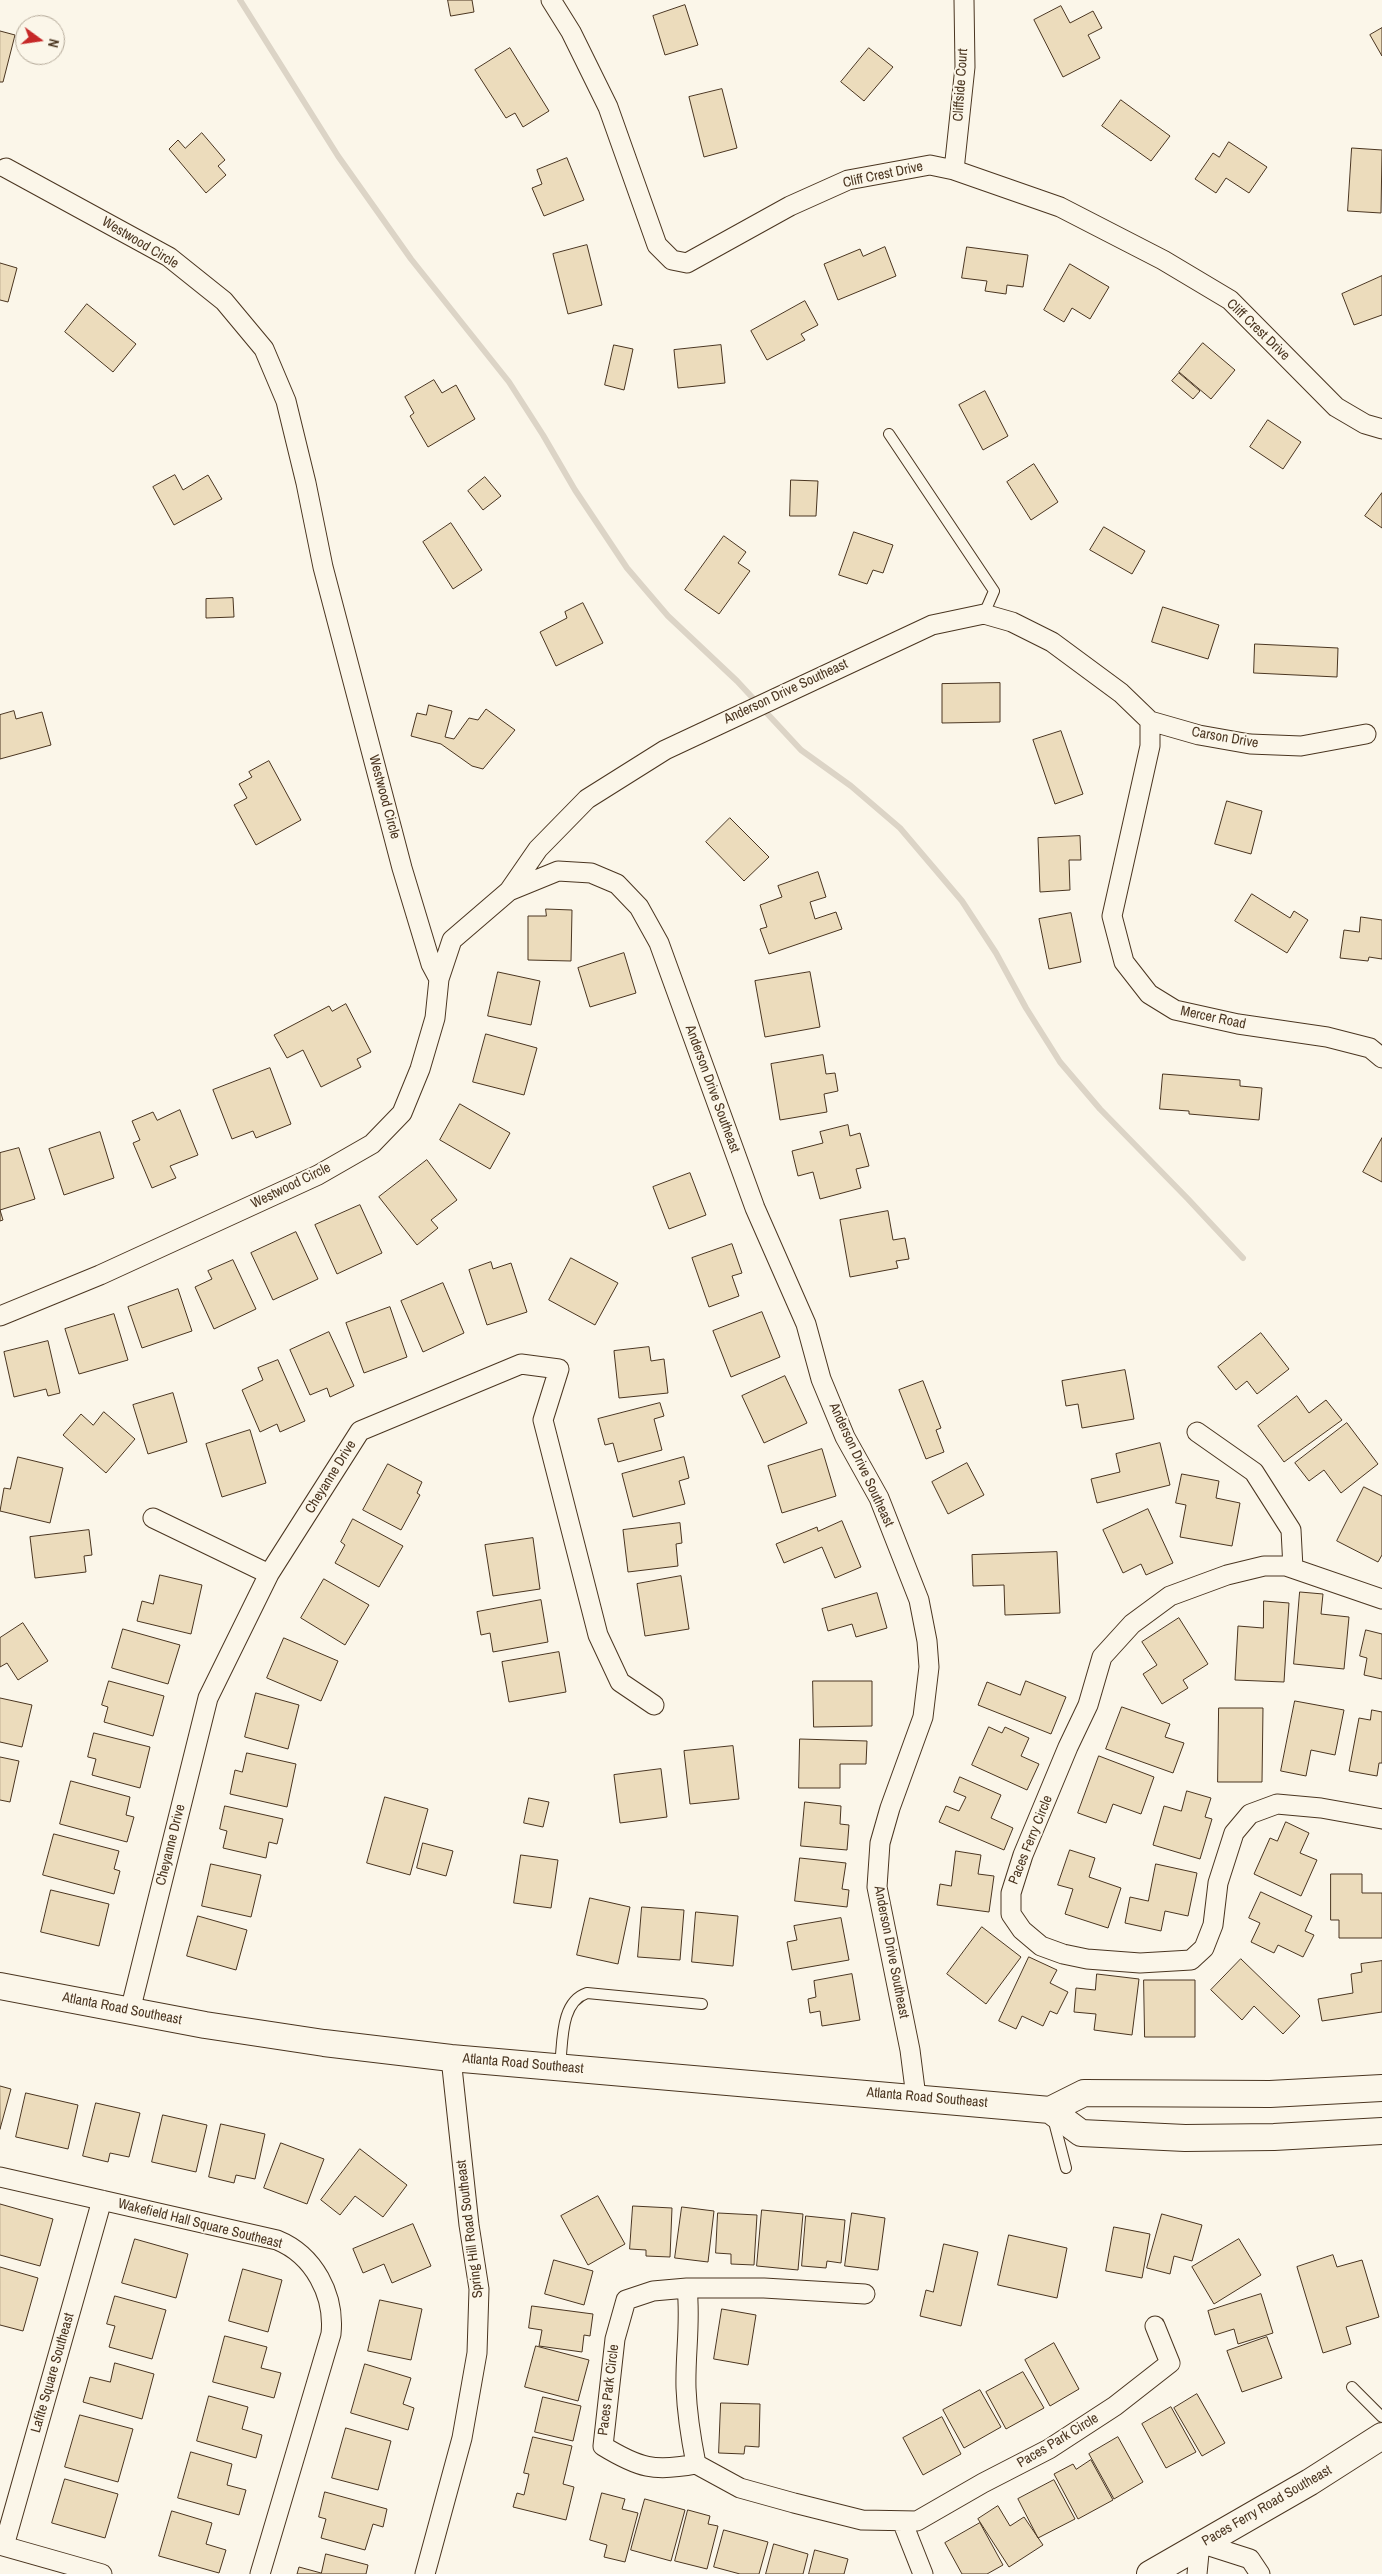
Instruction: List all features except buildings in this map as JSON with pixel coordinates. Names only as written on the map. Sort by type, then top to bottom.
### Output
[{"type":"main road","name":"Atlanta Road Southeast","points":[[0,1986],[130,2012],[324,2043],[451,2058],[1050,2110]]},
{"type":"main road","points":[[1382,2088],[1270,2094],[1084,2093],[1050,2110],[1081,2133],[1205,2138],[1274,2137],[1382,2131]]},
{"type":"main road","name":"Paces Ferry Road Southeast","points":[[1150,2574],[1200,2543],[1310,2482],[1382,2436]]},
{"type":"street","name":"Cliff Crest Drive","points":[[551,0],[571,32],[608,107],[657,244],[672,260],[687,263],[790,206],[848,180],[930,165],[954,170],[1060,207],[1164,260],[1230,300],[1336,408],[1365,424],[1382,429]]},
{"type":"street","name":"Cliffside Court","points":[[954,170],[965,67],[964,0]]},
{"type":"street","name":"Westwood Circle","points":[[0,1316],[100,1275],[318,1175],[372,1144],[402,1113],[420,1069],[435,1018],[439,979],[431,964],[402,868],[330,595],[286,401],[264,349],[224,301],[169,258],[6,168]]},
{"type":"street","name":"Anderson Drive Southeast","points":[[439,979],[452,940],[509,891],[538,849],[587,799],[664,750],[932,625],[984,614],[1012,622],[1052,642],[1100,677]]},
{"type":"street","name":"Carson Drive","points":[[1100,677],[1121,693],[1150,721],[1199,735],[1250,744],[1301,746],[1366,734]]},
{"type":"street","name":"Mercer Road","points":[[1150,721],[1150,746],[1112,916],[1124,962],[1149,994],[1175,1010],[1238,1024],[1327,1036],[1370,1048],[1382,1058]]},
{"type":"street","name":"Anderson Drive Southeast","points":[[509,891],[558,871],[591,873],[617,884],[639,907],[659,943],[755,1208],[806,1324],[821,1379],[845,1437],[879,1498],[919,1600],[927,1641],[929,1667],[923,1717],[890,1808],[880,1843],[877,1887],[910,2050],[916,2097]]},
{"type":"street","name":"Cheyanne Drive","points":[[130,2012],[208,1698],[269,1574],[360,1431],[521,1364],[559,1369],[543,1420],[598,1635],[620,1682],[654,1705]]},
{"type":"street","points":[[1197,1432],[1254,1472],[1291,1530],[1293,1568]]},
{"type":"street","points":[[154,1518],[269,1574]]},
{"type":"street","name":"Paces Ferry Circle","points":[[1382,1599],[1286,1566],[1264,1566],[1228,1575],[1170,1596],[1132,1624],[1102,1657],[1088,1705],[1068,1747],[1023,1855],[1011,1893],[1011,1914],[1022,1930],[1041,1946],[1063,1954],[1087,1959],[1140,1963],[1191,1960],[1204,1948],[1213,1925],[1218,1883],[1234,1833],[1250,1814],[1277,1804],[1321,1808],[1382,1819]]},
{"type":"street","name":"Spring Hill Road Southeast","points":[[425,2574],[462,2438],[477,2353],[479,2289],[469,2225],[451,2058]]},
{"type":"street","name":"Wakefield Hall Square Southeast","points":[[0,2177],[277,2240],[292,2246],[307,2259],[320,2277],[333,2316],[331,2334],[260,2574]]},
{"type":"street","name":"Lafite Square Southeast","points":[[2,2546],[102,2200]]},
{"type":"street","points":[[687,2288],[690,2314],[686,2386],[690,2431],[696,2464]]},
{"type":"street","name":"Paces Park Circle","points":[[865,2294],[764,2288],[687,2288],[652,2291],[626,2300],[615,2339],[603,2446],[629,2462],[666,2470],[696,2464],[740,2488],[862,2520],[918,2521],[983,2483],[1049,2449],[1115,2406],[1170,2363],[1155,2326]]},
{"type":"street","points":[[902,2521],[923,2574]]},
{"type":"street","points":[[1197,2574],[1200,2543],[1250,2559],[1260,2574]]},
{"type":"street","points":[[2,2546],[97,2573]]},
{"type":"lane","points":[[889,434],[994,590],[984,614]]},
{"type":"lane","points":[[560,2067],[566,2021],[571,2004],[578,1996],[586,1993],[702,2004]]},
{"type":"lane","points":[[1050,2110],[1066,2168]]},
{"type":"lane","points":[[1352,2387],[1382,2417]]},
{"type":"waterway","points":[[240,0],[338,156],[411,259],[509,382],[575,490],[627,568],[668,616],[737,681],[801,750],[851,786],[900,828],[962,901],[996,953],[1026,1008],[1060,1062],[1100,1109],[1243,1258]]}]
